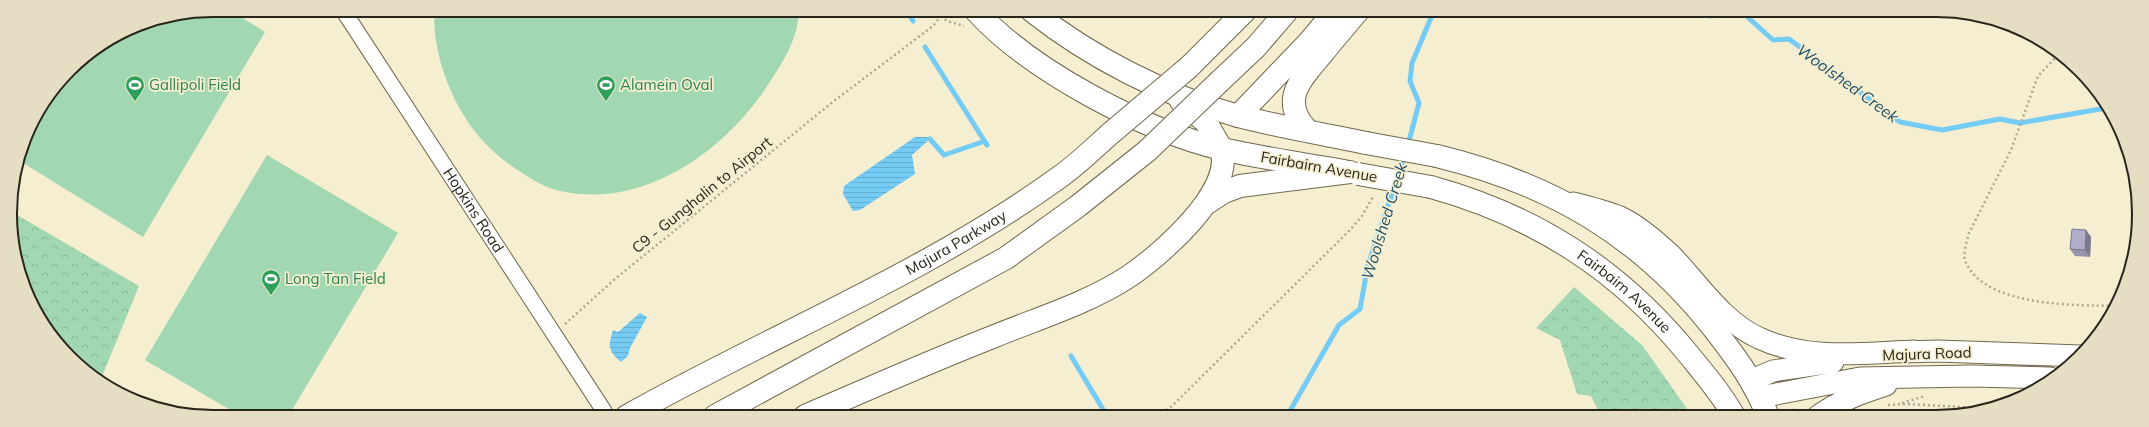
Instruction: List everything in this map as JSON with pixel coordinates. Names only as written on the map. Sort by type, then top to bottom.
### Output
[{"type":"main road","name":"Fairbairn Avenue","points":[[982,17],[1003,36],[1070,83],[1136,118],[1186,138],[1218,142],[1354,173],[1431,187],[1464,196],[1529,223],[1566,244],[1602,268],[1654,313],[1714,384],[1727,405]]},
{"type":"main road","points":[[1040,17],[1055,29],[1106,59],[1168,91],[1238,116],[1366,143],[1437,156],[1484,168],[1526,183],[1556,197],[1623,238],[1649,259],[1693,302],[1756,388],[1765,410]]},
{"type":"main road","points":[[1189,67],[1220,17]]},
{"type":"main road","name":"Majura Parkway","points":[[639,410],[869,291],[987,226],[1062,176],[1189,67],[1239,17]]},
{"type":"main road","points":[[726,410],[1006,258],[1078,206],[1147,151],[1256,46],[1282,17]]},
{"type":"main road","points":[[1218,142],[1238,116],[1309,42],[1330,17]]},
{"type":"main road","points":[[1307,130],[1299,122],[1294,110],[1294,94],[1298,85],[1353,17]]},
{"type":"main road","points":[[1168,91],[1206,122],[1218,142],[1222,166],[1216,185],[1207,203]]},
{"type":"main road","points":[[819,410],[1073,304],[1115,284],[1127,277],[1164,249],[1207,203],[1224,192],[1240,186],[1354,173]]},
{"type":"main road","points":[[1556,197],[1613,214],[1632,224],[1670,255],[1738,326],[1759,339],[1791,349],[1823,354],[1915,351]]},
{"type":"main road","name":"Majura Road","points":[[1756,388],[1773,371],[1915,351],[2070,356]]},
{"type":"main road","points":[[1826,410],[1856,394],[1915,376]]},
{"type":"main road","name":"Majura Road","points":[[1756,388],[1860,378],[1915,376],[2044,378]]},
{"type":"main road","points":[[1727,405],[1756,388]]},
{"type":"street","name":"Hopkins Road","points":[[348,17],[603,410]]},
{"type":"path","name":"C9 - Gunghalin to Airport","points":[[553,333],[615,279],[828,106],[930,28],[940,17]]},
{"type":"path","points":[[2055,58],[2038,76],[2011,150],[1969,233],[1965,248],[1965,263],[1983,284],[2014,296],[2050,304],[2109,306]]},
{"type":"path","points":[[1166,410],[1350,230],[1372,200],[1374,193]]},
{"type":"path","points":[[1884,406],[1907,404],[1966,407]]},
{"type":"green space","name":"Gallipoli Field","points":[[201,17],[241,17],[265,32],[143,237],[24,163],[32,138],[43,115],[66,84],[84,66],[115,43],[150,27],[175,21]]},
{"type":"green space","name":"Alamein Oval","points":[[434,17],[799,17],[792,43],[771,80],[753,105],[732,129],[708,150],[681,168],[653,182],[623,191],[592,195],[560,191],[539,183],[503,159],[481,139],[468,123],[451,91],[441,64],[435,36]]},
{"type":"green space","name":"Long Tan Field","points":[[267,155],[398,233],[292,410],[230,410],[145,360]]},
{"type":"green space","points":[[17,215],[139,286],[102,376],[84,361],[66,343],[43,312],[27,277],[21,252]]},
{"type":"green space","points":[[1574,287],[1642,345],[1688,410],[1598,410],[1591,396],[1577,394],[1560,340],[1536,328]]},
{"type":"water","points":[[915,137],[929,137],[930,139],[912,155],[915,174],[860,210],[853,211],[843,194],[844,186]]},
{"type":"water","points":[[640,313],[647,317],[630,348],[628,356],[621,362],[610,348],[610,340],[613,330],[618,332]]},
{"type":"building","points":[[2072,229],[2086,230],[2085,250],[2070,249]]},
{"type":"waterway","points":[[911,17],[913,21]]},
{"type":"waterway","name":"Woolshed Creek","points":[[1408,145],[1419,103],[1410,81],[1412,63],[1431,17]]},
{"type":"waterway","name":"Woolshed Creek","points":[[1747,17],[1773,40],[1789,39],[1900,122],[1942,130],[2000,119],[2020,123],[2102,109]]},
{"type":"waterway","points":[[925,47],[987,145]]},
{"type":"waterway","points":[[930,139],[944,155],[985,141]]},
{"type":"waterway","name":"Woolshed Creek","points":[[1398,175],[1405,154]]},
{"type":"waterway","name":"Woolshed Creek","points":[[1290,410],[1339,325],[1360,309],[1368,265],[1395,185]]},
{"type":"waterway","points":[[1071,356],[1103,410]]},
{"type":"place","name":"Gallipoli Field","points":[[135,102]]},
{"type":"place","name":"Alamein Oval","points":[[606,102]]},
{"type":"place","name":"Long Tan Field","points":[[271,296]]}]
